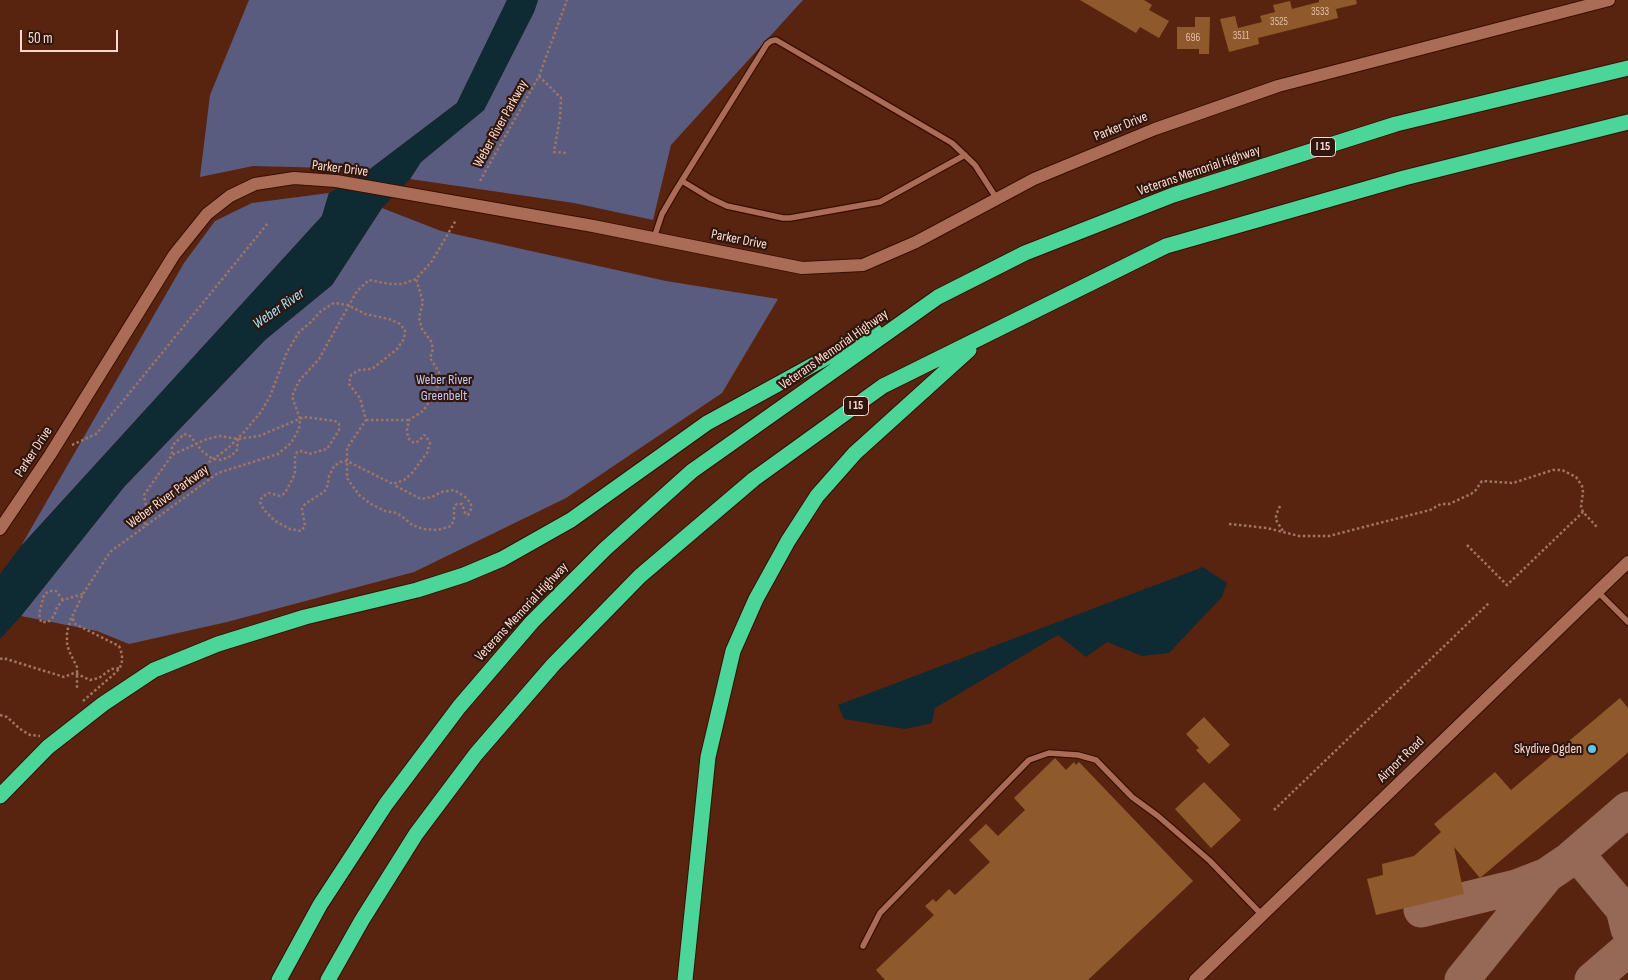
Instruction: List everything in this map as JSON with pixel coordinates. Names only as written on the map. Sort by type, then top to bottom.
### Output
[{"type":"highway","name":"Veterans Memorial Highway","points":[[279,980],[320,905],[386,804],[458,707],[539,616],[605,549],[692,471],[938,297],[1025,253],[1173,195],[1396,124],[1628,68]]},
{"type":"highway","name":"I 15","points":[[328,980],[362,920],[416,834],[476,754],[553,665],[640,576],[754,479],[883,386],[984,338],[1166,246],[1404,178],[1628,122]]},
{"type":"highway","points":[[0,796],[48,747],[103,704],[154,670],[218,644],[305,616],[417,590],[464,575],[502,559],[571,520],[707,423],[938,297]]},
{"type":"highway","points":[[686,980],[708,757],[733,651],[756,599],[788,541],[817,496],[855,453],[984,338]]},
{"type":"street","name":"Parker Drive","points":[[0,529],[50,455],[174,255],[207,214],[230,196],[255,184],[294,178],[336,181],[654,238],[802,268],[863,265],[916,242],[1034,179],[1154,129],[1278,86],[1609,0]]},
{"type":"street","name":"Airport Road","points":[[1195,980],[1628,562]]},
{"type":"lane","points":[[654,238],[662,214],[682,181],[767,44],[776,40],[952,143],[975,165],[997,199]]},
{"type":"lane","points":[[682,181],[727,206],[790,218],[880,202],[965,155]]},
{"type":"lane","points":[[1597,591],[1628,622]]},
{"type":"lane","points":[[863,946],[880,913],[1029,760],[1049,753],[1078,755],[1096,760],[1132,797],[1158,816],[1210,862],[1262,915]]},
{"type":"path","name":"Weber River Parkway","points":[[480,181],[539,76],[567,0]]},
{"type":"path","name":"Weber River Parkway","points":[[539,76],[561,98],[560,118],[554,152],[566,153]]},
{"type":"path","points":[[300,419],[292,396],[299,382],[319,360],[357,291],[370,280],[402,284],[416,279],[432,261],[456,220]]},
{"type":"path","points":[[50,455],[96,434],[268,223]]},
{"type":"path","points":[[366,420],[409,420],[423,411],[441,380],[439,372],[430,358],[433,349],[431,341],[422,329],[419,318],[423,302],[416,279]]},
{"type":"path","points":[[145,524],[147,514],[144,495],[172,455],[207,439],[220,436],[238,439],[259,436],[304,417],[336,421],[339,424],[339,430],[327,449],[309,454],[302,451],[298,452],[295,457],[295,474],[286,493],[280,496],[269,493],[262,497],[260,502],[264,510],[275,521],[290,529],[301,531],[305,526],[302,509],[305,504],[324,492],[334,466],[340,462],[347,461],[421,499],[454,490],[471,503],[468,515],[465,513],[462,504],[454,506],[454,520],[451,526],[438,530],[412,525],[396,513],[385,511],[359,495],[347,478],[347,461],[347,448],[366,420],[360,398],[349,384],[351,375],[359,370],[372,369],[397,349],[404,339],[405,330],[400,324],[365,314],[348,305],[334,303],[321,311],[298,332],[287,352],[270,396],[260,412],[238,439],[180,483],[147,514]]},
{"type":"path","name":"Weber River Parkway","points":[[78,674],[77,667],[69,651],[67,632],[72,617],[84,594],[110,552],[145,524],[218,472],[278,454],[291,443],[300,429],[300,419]]},
{"type":"path","points":[[393,484],[404,480],[412,473],[427,453],[430,443],[426,436],[414,443],[408,438],[409,420]]},
{"type":"path","points":[[172,455],[172,446],[184,434],[190,436],[203,452],[213,459],[221,460],[231,456],[237,450],[238,439]]},
{"type":"path","points":[[1229,524],[1254,526],[1299,536],[1328,536],[1430,510],[1441,504],[1449,504],[1471,494],[1482,481],[1513,483],[1553,470],[1562,470],[1576,477],[1582,486],[1581,507],[1583,512],[1597,527]]},
{"type":"path","points":[[1280,506],[1276,520],[1284,532]]},
{"type":"path","points":[[1467,545],[1507,585],[1583,512]]},
{"type":"path","points":[[63,600],[56,592],[49,591],[44,595],[39,614],[41,622],[48,622],[54,616],[57,607],[63,600],[84,594]]},
{"type":"path","points":[[1274,810],[1490,602]]},
{"type":"path","points":[[72,617],[75,624],[119,646],[122,654],[120,668],[83,700]]},
{"type":"path","points":[[0,659],[3,658],[64,677],[74,673],[90,680],[94,680],[111,669],[120,668]]},
{"type":"path","points":[[77,689],[78,674]]},
{"type":"path","points":[[0,715],[7,717],[30,735],[40,736]]},
{"type":"green space","points":[[249,0],[507,0],[457,103],[370,169],[253,166],[200,177],[210,95]]},
{"type":"green space","points":[[538,0],[803,0],[671,145],[653,220],[574,203],[410,179],[421,162],[484,110],[534,12]]},
{"type":"green space","points":[[329,193],[322,216],[21,546],[184,263],[215,221],[252,203]]},
{"type":"green space","name":"Weber River Greenbelt","points":[[382,208],[441,231],[666,281],[778,299],[722,393],[566,498],[414,572],[227,622],[129,644],[97,631],[21,616],[124,487],[265,340],[332,285]]},
{"type":"water","name":"Weber River","points":[[507,0],[538,0],[534,12],[484,110],[421,162],[410,179],[382,208],[332,285],[265,340],[124,487],[21,616],[0,639],[0,574],[21,546],[322,216],[329,193],[370,169],[457,103]]},
{"type":"water","points":[[1203,567],[1227,583],[1222,597],[1169,653],[1142,656],[1107,642],[1086,657],[1058,635],[935,708],[932,723],[905,729],[844,719],[838,705]]},
{"type":"building","points":[[1080,0],[1144,0],[1152,5],[1149,10],[1169,21],[1159,38],[1140,27],[1136,33]]},
{"type":"building","points":[[1319,0],[1356,0],[1357,4],[1336,9],[1338,18],[1258,38],[1259,44],[1229,52],[1220,19],[1235,16],[1238,28],[1262,22],[1260,16],[1275,12],[1273,5],[1290,1],[1292,9],[1319,2]]},
{"type":"building","points":[[1195,17],[1210,17],[1209,54],[1199,54],[1199,49],[1177,49],[1177,27],[1195,27]]},
{"type":"building","points":[[1620,698],[1628,708],[1628,752],[1623,757],[1480,878],[1454,847],[1464,894],[1376,915],[1367,879],[1383,875],[1382,864],[1414,856],[1441,832],[1434,824],[1495,772],[1511,790]]},
{"type":"building","points":[[1204,717],[1230,745],[1209,764],[1196,750],[1199,748],[1186,734]]},
{"type":"building","points":[[1055,758],[1066,770],[1074,762],[1076,765],[1079,762],[1193,881],[1088,980],[885,980],[876,970],[934,915],[925,906],[933,899],[936,902],[949,889],[955,895],[990,862],[969,840],[986,824],[998,836],[1025,810],[1014,798]]},
{"type":"building","points":[[1204,782],[1241,820],[1211,848],[1175,809]]},
{"type":"taxiway","points":[[1421,910],[1516,887],[1547,875],[1569,860],[1628,809]]},
{"type":"taxiway","points":[[1577,854],[1623,909],[1628,929]]},
{"type":"taxiway","points":[[1462,980],[1547,875]]},
{"type":"taxiway","points":[[1592,980],[1628,949]]},
{"type":"place","name":"Skydive Ogden","points":[[1592,749]]}]
